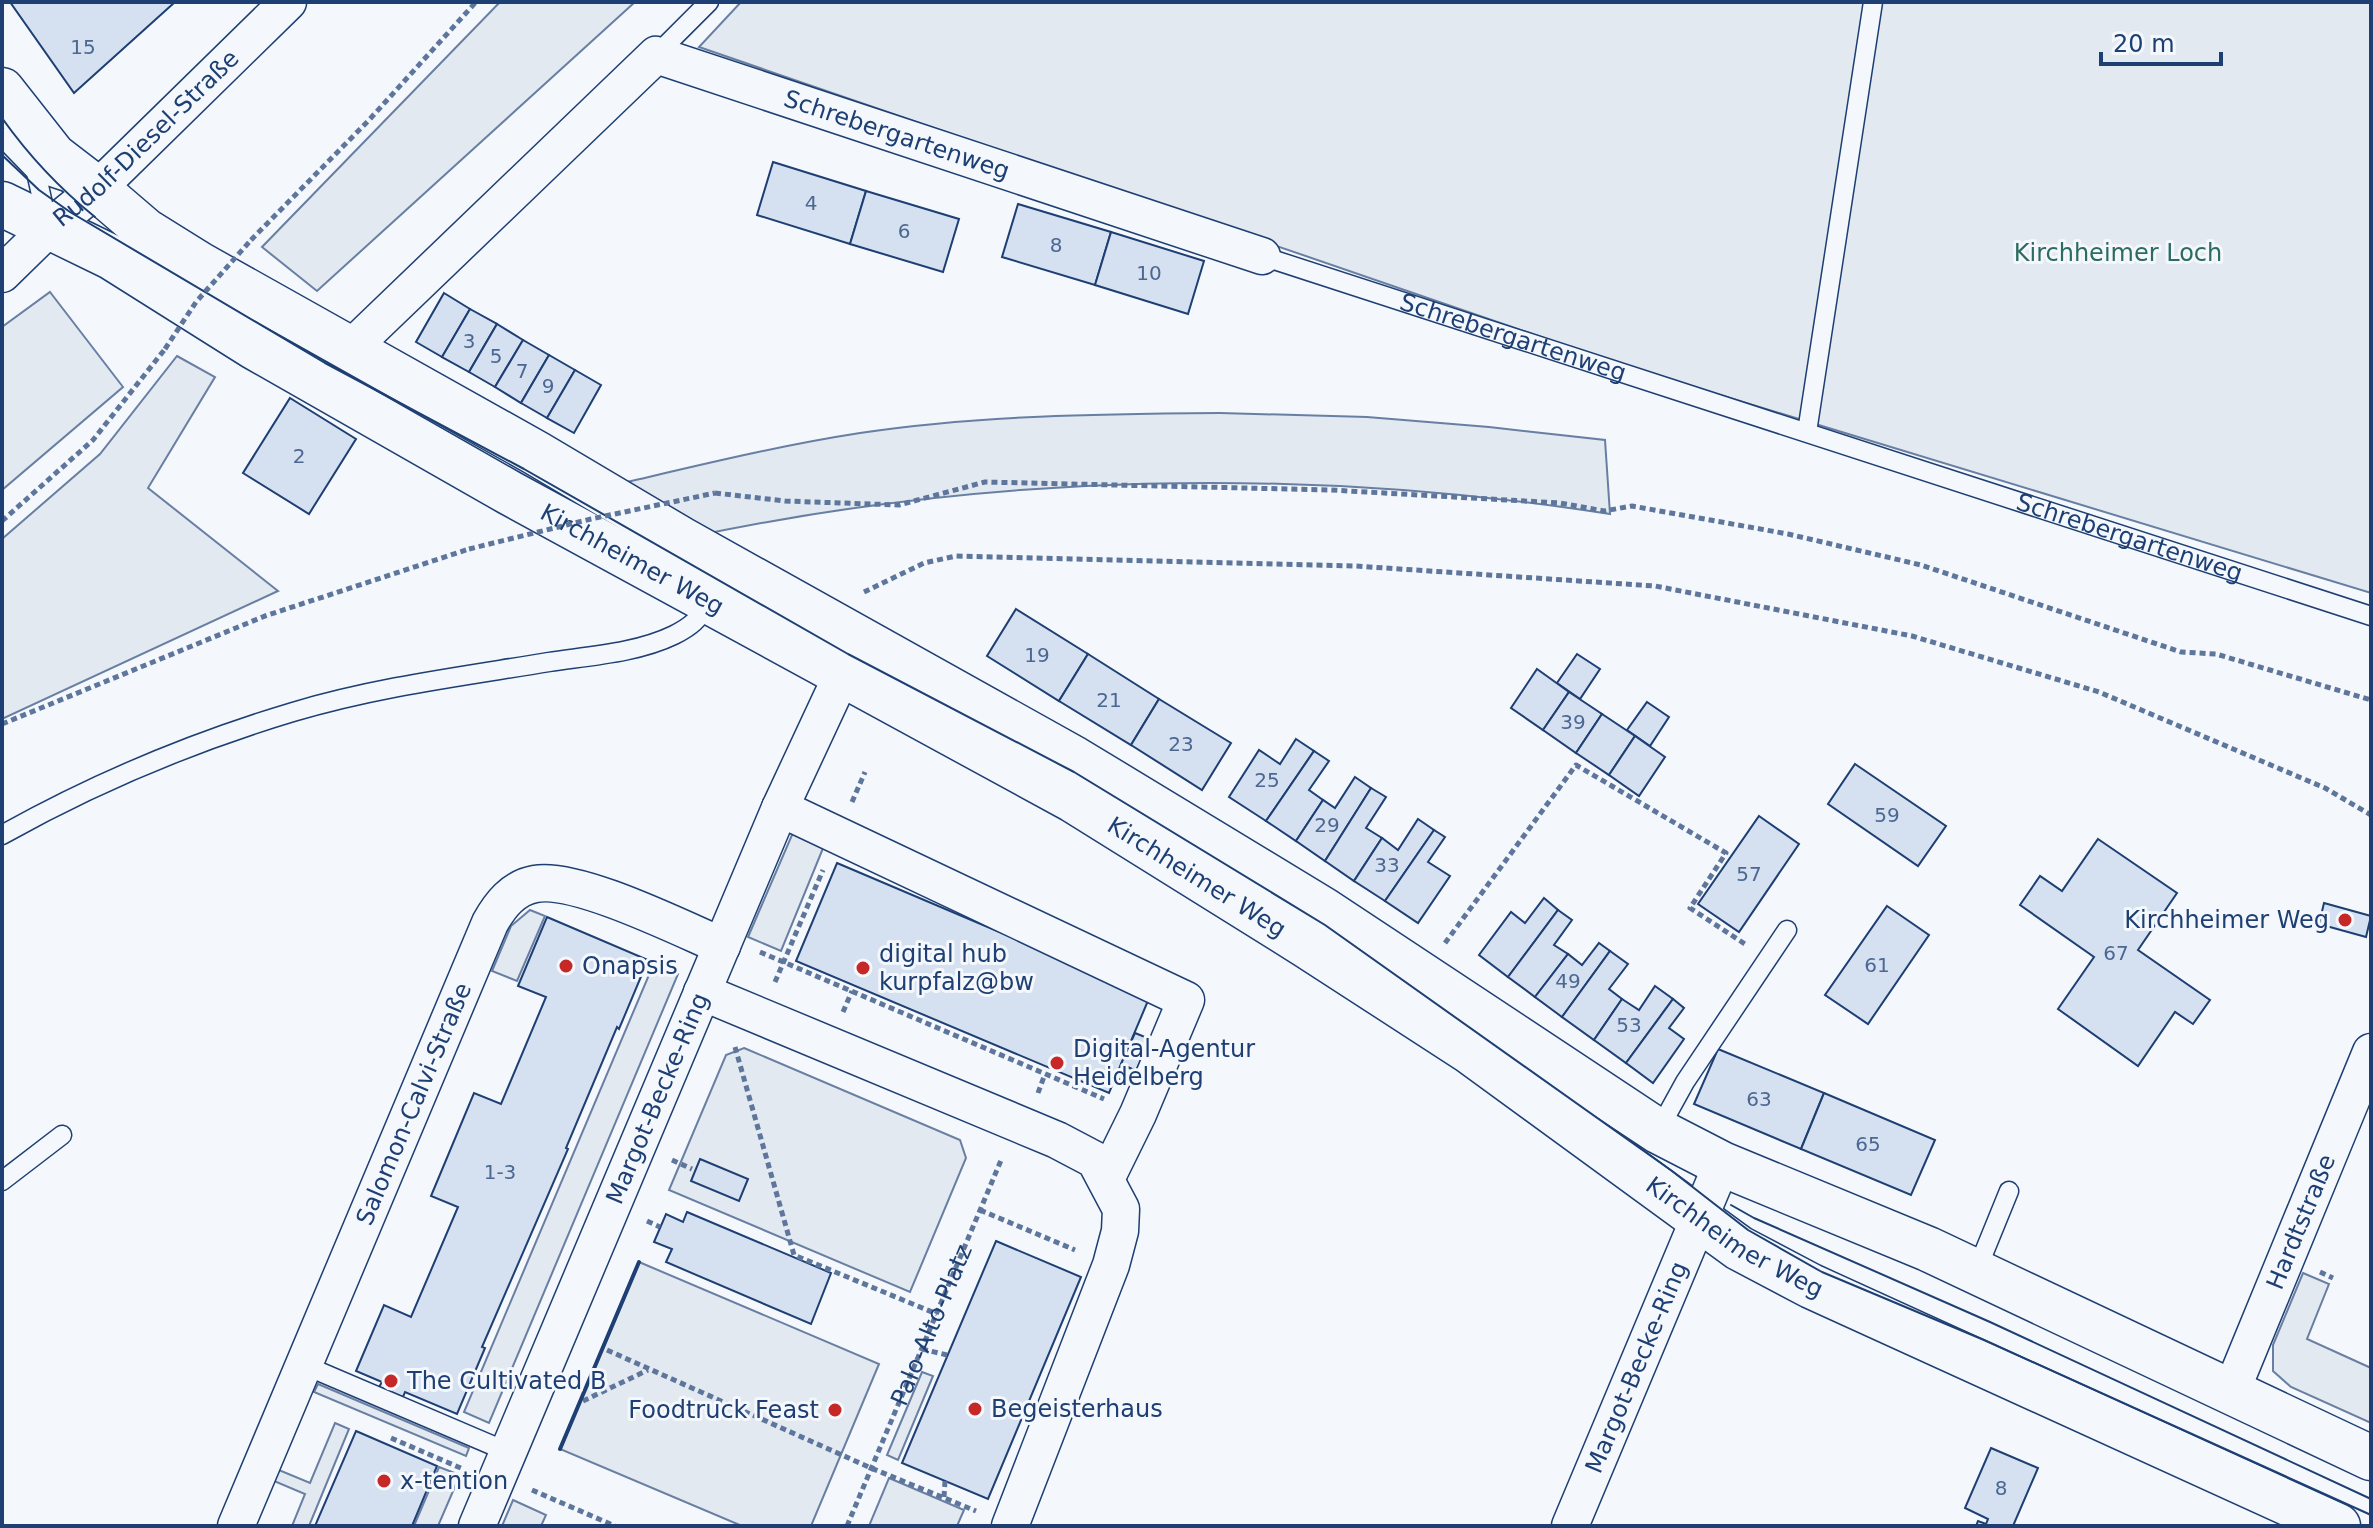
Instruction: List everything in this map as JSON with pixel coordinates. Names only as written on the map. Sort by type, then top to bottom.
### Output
[{"type":"street","name":"Rudolf-Diesel-Straße","points":[[2,274],[49,228],[97,189],[288,2]]},
{"type":"street","name":"Schrebergartenweg","points":[[656,55],[1262,256]]},
{"type":"street","points":[[350,349],[656,55]]},
{"type":"street","name":"Kirchheimer Weg","points":[[2,90],[54,156],[146,231],[681,539],[1089,767],[1324,910],[1658,1131],[1722,1164],[1928,1249],[2371,1458]]},
{"type":"street","name":"Kirchheimer Weg","points":[[2,204],[111,257],[254,347],[708,603],[1073,800],[1469,1051],[1739,1248],[1811,1286],[2338,1526]]},
{"type":"street","name":"Margot-Becke-Ring","points":[[477,1526],[780,808],[842,675]]},
{"type":"street","points":[[780,808],[1186,1000],[1138,1114],[1106,1179]]},
{"type":"street","name":"Salomon-Calvi-Straße","points":[[236,1526],[490,923],[501,904],[518,890],[532,884],[552,882],[599,895],[724,942]]},
{"type":"street","points":[[702,992],[1017,1124],[1095,1160],[1106,1179],[1121,1209],[1120,1231],[1111,1265],[1010,1526]]},
{"type":"street","name":"Hardtstraße","points":[[2231,1392],[2368,1069]]},
{"type":"street","name":"Margot-Becke-Ring","points":[[1570,1526],[1722,1164]]},
{"type":"lane","points":[[656,55],[709,2]]},
{"type":"lane","points":[[1807,432],[1873,2]]},
{"type":"lane","points":[[2,137],[36,172],[97,189]]},
{"type":"lane","points":[[36,172],[49,228]]},
{"type":"lane","name":"Schrebergartenweg","points":[[1262,256],[2371,616]]},
{"type":"lane","points":[[2,835],[77,795],[238,730],[354,697],[632,648],[673,636],[700,619],[708,603]]},
{"type":"lane","points":[[1658,1131],[1685,1082],[1787,930]]},
{"type":"lane","points":[[2,1181],[62,1135]]},
{"type":"lane","points":[[1976,1272],[2009,1191]]},
{"type":"lane","points":[[304,1365],[503,1464]]},
{"type":"path","points":[[2,521],[93,440],[165,349],[196,302],[476,2]]},
{"type":"path","points":[[2,724],[265,616],[469,549],[715,493],[785,501],[899,505],[985,482],[1331,490],[1560,503],[1604,511],[1632,506],[1788,534],[1921,565],[2181,652],[2216,654],[2371,700]]},
{"type":"path","points":[[823,619],[866,590],[924,563],[956,556],[1355,566],[1655,586],[1912,636],[2099,692],[2325,788],[2371,815]]},
{"type":"path","points":[[1421,976],[1576,765],[1726,853],[1690,908],[1768,959]]},
{"type":"path","points":[[761,1016],[865,772]]},
{"type":"path","points":[[724,942],[784,962],[1138,1114]]},
{"type":"path","points":[[735,1045],[794,1255],[937,1314]]},
{"type":"path","name":"Palo-Alto-Platz","points":[[847,1526],[1017,1124]]},
{"type":"path","points":[[980,1210],[1111,1265]]},
{"type":"path","points":[[649,1222],[660,1227]]},
{"type":"path","points":[[922,1349],[947,1355]]},
{"type":"path","points":[[607,1350],[871,1468],[1010,1526]]},
{"type":"path","points":[[583,1401],[649,1369]]},
{"type":"path","points":[[503,1464],[615,1526]]},
{"type":"path","points":[[944,1497],[945,1481]]},
{"type":"green space","points":[[500,2],[635,2],[317,291],[262,247]]},
{"type":"green space","name":"Kirchheimer Loch","points":[[741,2],[2371,2],[2371,593],[1628,367],[699,47]]},
{"type":"green space","points":[[50,292],[123,387],[2,490],[2,327]]},
{"type":"green space","points":[[177,356],[215,377],[148,488],[278,591],[2,719],[2,539],[100,454]]},
{"type":"green space","points":[[1220,413],[1367,417],[1605,440],[1610,514],[1378,488],[1261,483],[1144,484],[1028,489],[912,500],[796,517],[681,539],[627,482],[802,443],[905,427],[1040,417]]},
{"type":"green space","points":[[795,828],[826,841],[781,951],[748,937]]},
{"type":"green space","points":[[530,910],[545,916],[517,981],[492,971],[511,926]]},
{"type":"green space","points":[[654,963],[678,974],[489,1423],[464,1412]]},
{"type":"green space","points":[[744,1048],[960,1140],[966,1158],[910,1292],[669,1190],[726,1055]]},
{"type":"green space","points":[[639,1262],[879,1364],[811,1526],[742,1526],[560,1449]]},
{"type":"green space","points":[[2303,1273],[2329,1284],[2307,1339],[2371,1368],[2371,1423],[2291,1387],[2273,1371],[2273,1345]]},
{"type":"green space","points":[[922,1372],[933,1376],[898,1460],[887,1455]]},
{"type":"green space","points":[[318,1384],[469,1448],[466,1456],[314,1392]]},
{"type":"green space","points":[[335,1423],[349,1429],[309,1526],[292,1526],[305,1494],[274,1481],[279,1470],[310,1483]]},
{"type":"green space","points":[[439,1467],[460,1475],[438,1526],[414,1526]]},
{"type":"green space","points":[[889,1478],[964,1510],[957,1526],[869,1526]]},
{"type":"green space","points":[[513,1500],[546,1515],[541,1526],[502,1526]]},
{"type":"building","points":[[10,2],[175,2],[74,93]]},
{"type":"building","points":[[773,162],[866,191],[850,244],[757,215]]},
{"type":"building","points":[[866,191],[959,219],[943,272],[850,244]]},
{"type":"building","points":[[1018,204],[1111,232],[1095,285],[1002,257]]},
{"type":"building","points":[[1111,232],[1204,261],[1188,314],[1095,285]]},
{"type":"building","points":[[444,293],[470,309],[442,357],[416,342]]},
{"type":"building","points":[[470,309],[497,324],[469,372],[442,357]]},
{"type":"building","points":[[497,324],[523,340],[495,387],[469,372]]},
{"type":"building","points":[[523,340],[549,355],[521,403],[495,387]]},
{"type":"building","points":[[549,355],[575,370],[547,418],[521,403]]},
{"type":"building","points":[[575,370],[601,385],[574,433],[547,418]]},
{"type":"building","points":[[290,398],[356,439],[309,514],[243,473]]},
{"type":"building","points":[[1016,609],[1088,654],[1059,701],[987,656]]},
{"type":"building","points":[[1088,654],[1159,699],[1131,745],[1059,701]]},
{"type":"building","points":[[1577,654],[1600,669],[1580,699],[1557,683]]},
{"type":"building","points":[[1537,669],[1569,692],[1543,730],[1511,708]]},
{"type":"building","points":[[1569,692],[1602,714],[1576,753],[1543,730]]},
{"type":"building","points":[[1159,699],[1231,743],[1202,790],[1131,745]]},
{"type":"building","points":[[1647,702],[1669,717],[1650,746],[1627,730]]},
{"type":"building","points":[[1602,714],[1635,736],[1609,775],[1576,753]]},
{"type":"building","points":[[1635,736],[1665,757],[1639,796],[1609,775]]},
{"type":"building","points":[[1296,739],[1314,751],[1266,821],[1229,797],[1259,750],[1280,764]]},
{"type":"building","points":[[1314,751],[1329,761],[1309,790],[1323,800],[1296,841],[1266,821]]},
{"type":"building","points":[[1855,764],[1946,826],[1918,866],[1828,804]]},
{"type":"building","points":[[1355,777],[1371,788],[1325,861],[1296,841],[1323,800],[1335,808]]},
{"type":"building","points":[[1371,788],[1386,797],[1366,828],[1382,838],[1354,881],[1325,861]]},
{"type":"building","points":[[1759,816],[1799,844],[1739,932],[1698,904]]},
{"type":"building","points":[[1418,819],[1434,830],[1385,901],[1354,881],[1382,838],[1398,850]]},
{"type":"building","points":[[1434,830],[1445,837],[1428,862],[1450,876],[1418,923],[1385,901]]},
{"type":"building","points":[[2098,839],[2177,893],[2138,950],[2210,1000],[2193,1024],[2175,1012],[2138,1066],[2058,1009],[2094,957],[2020,905],[2040,876],[2062,891]]},
{"type":"building","points":[[837,863],[1150,996],[1109,1093],[796,961]]},
{"type":"building","points":[[1544,898],[1558,910],[1508,977],[1479,955],[1511,912],[1525,923]]},
{"type":"building","name":"Kirchheimer Weg","points":[[2324,903],[2371,916],[2366,937],[2319,924]]},
{"type":"building","points":[[1887,906],[1929,935],[1868,1024],[1825,995]]},
{"type":"building","points":[[1558,910],[1572,920],[1554,945],[1568,954],[1535,997],[1508,977]]},
{"type":"building","points":[[547,917],[648,960],[482,1347],[485,1348],[457,1414],[405,1392],[403,1397],[379,1387],[382,1382],[356,1371],[384,1305],[411,1317],[458,1207],[431,1196],[474,1093],[501,1104],[546,997],[518,986]]},
{"type":"building","points":[[1599,943],[1610,951],[1562,1017],[1535,997],[1568,954],[1582,965]]},
{"type":"building","points":[[1610,951],[1628,964],[1609,989],[1622,999],[1594,1040],[1562,1017]]},
{"type":"building","points":[[1655,986],[1673,999],[1626,1063],[1594,1040],[1622,999],[1639,1010]]},
{"type":"building","points":[[1673,999],[1684,1008],[1669,1028],[1684,1039],[1653,1083],[1626,1063]]},
{"type":"building","points":[[1135,1033],[1150,1039],[1136,1071],[1121,1064]]},
{"type":"building","points":[[1718,1049],[1824,1093],[1801,1149],[1694,1104]]},
{"type":"building","points":[[1121,1064],[1136,1071],[1130,1084],[1116,1078]]},
{"type":"building","points":[[1824,1093],[1935,1140],[1911,1195],[1801,1149]]},
{"type":"building","points":[[700,1159],[748,1179],[739,1201],[691,1181]]},
{"type":"building","points":[[687,1212],[831,1273],[811,1324],[666,1262],[672,1249],[654,1242],[666,1214],[683,1222]]},
{"type":"building","name":"Begeisterhaus","points":[[996,1241],[1081,1277],[988,1499],[902,1463]]},
{"type":"building","points":[[356,1431],[437,1466],[412,1526],[315,1526]]},
{"type":"building","points":[[1991,1448],[2038,1468],[2013,1526],[1976,1526],[1978,1521],[1986,1524],[1988,1519],[1965,1508]]},
{"type":"tram line","points":[[2,118],[45,171],[95,217]]},
{"type":"tram line","points":[[2,155],[39,190],[70,212],[325,363],[524,469],[848,654],[1074,772],[1325,925],[1672,1171],[1748,1230],[1822,1272],[1984,1340],[2371,1515]]},
{"type":"tram line","points":[[1731,1205],[2371,1499]]},
{"type":"wall","points":[[560,1449],[639,1262]]},
{"type":"place","name":"Kirchheimer Weg","points":[[2345,920]]},
{"type":"place","name":"Onapsis","points":[[566,966]]},
{"type":"place","name":"digital hub kurpfalz@bw","points":[[863,968]]},
{"type":"place","name":"Digital-Agentur Heidelberg","points":[[1057,1063]]},
{"type":"place","name":"The Cultivated B","points":[[391,1381]]},
{"type":"place","name":"Begeisterhaus","points":[[975,1409]]},
{"type":"place","name":"Foodtruck Feast","points":[[835,1410]]},
{"type":"place","name":"x-tention","points":[[384,1481]]}]
